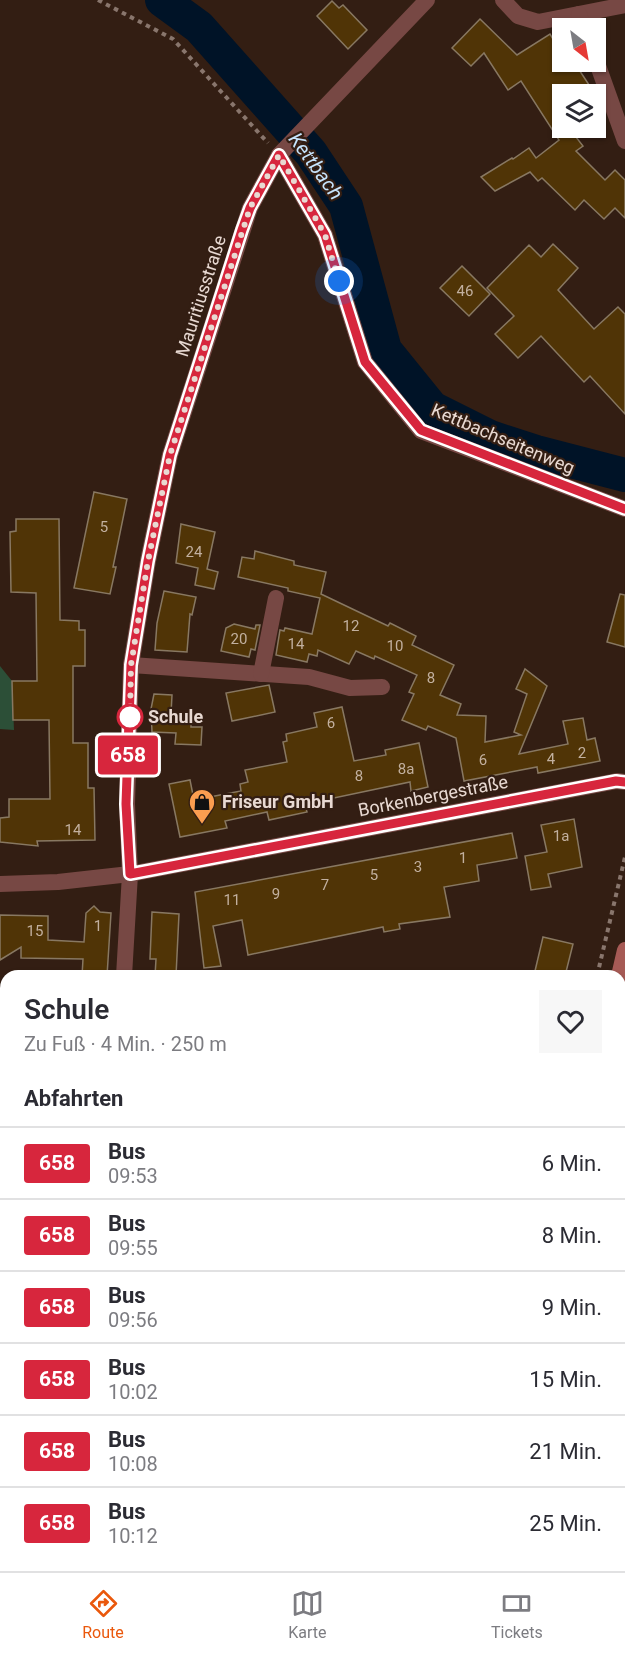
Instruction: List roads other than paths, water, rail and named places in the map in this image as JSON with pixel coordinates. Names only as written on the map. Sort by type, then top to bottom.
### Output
[{"type":"main road","points":[[620,970],[625,950]]},
{"type":"street","name":"Mauritiusstraße","points":[[124,970],[130,874],[126,804],[131,665],[148,561],[170,455],[250,208],[283,151],[427,0]]},
{"type":"street","points":[[503,0],[519,16],[538,22],[552,22]]},
{"type":"street","points":[[590,18],[625,5]]},
{"type":"street","points":[[600,72],[624,137]]},
{"type":"street","name":"Kettbachseitenweg","points":[[283,151],[325,235],[365,362],[421,430],[625,509]]},
{"type":"street","points":[[261,674],[276,598]]},
{"type":"street","points":[[131,665],[309,677],[350,688],[382,687]]},
{"type":"street","name":"Borkenbergestraße","points":[[0,884],[58,882],[130,874],[616,781],[625,782]]},
{"type":"waterway","name":"Kettbach","points":[[162,0],[199,27],[311,153],[346,206],[385,350],[432,408],[490,437],[536,452],[625,475]]},
{"type":"place","name":"Schule","points":[[130,717]]},
{"type":"place","name":"Friseur GmbH","points":[[202,825]]}]
